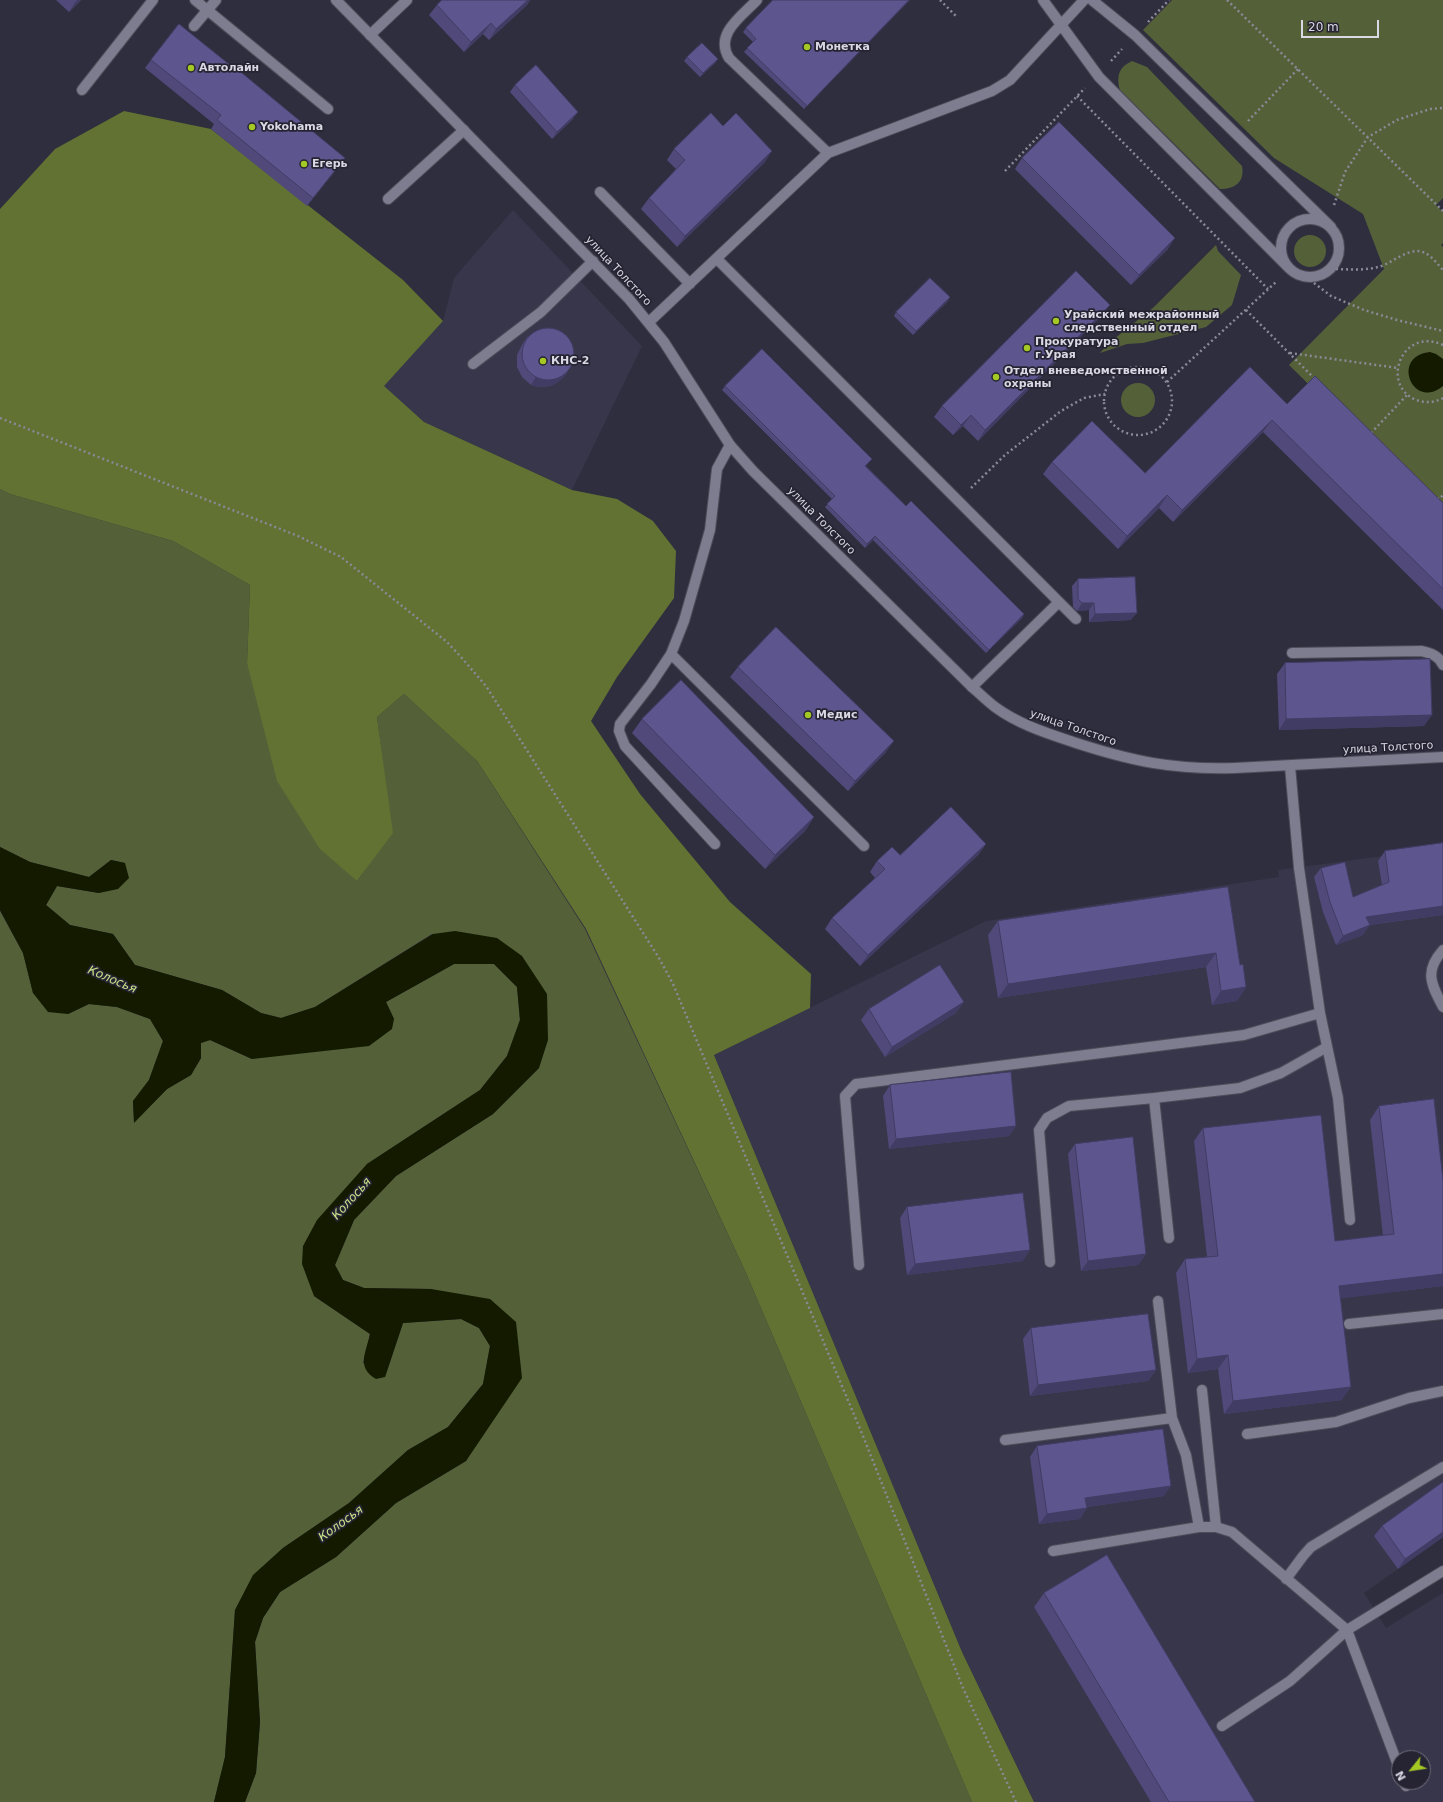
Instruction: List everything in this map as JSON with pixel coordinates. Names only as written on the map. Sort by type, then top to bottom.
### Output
[{"type":"street","points":[[82,90],[153,0]]},
{"type":"street","points":[[195,0],[328,109]]},
{"type":"street","points":[[194,26],[216,0]]},
{"type":"street","name":"улица Толстого","points":[[336,0],[592,261],[649,322],[664,342],[730,445],[753,471],[972,687],[995,707],[1023,724],[1056,737],[1124,758],[1165,766],[1202,770],[1443,757]]},
{"type":"street","points":[[370,35],[407,0]]},
{"type":"street","points":[[757,0],[726,34],[723,42],[724,50],[729,58],[828,153]]},
{"type":"street","points":[[1043,0],[1099,77],[1290,269],[1299,276],[1306,277],[1322,275],[1331,269],[1338,259],[1340,248],[1337,236],[1331,227],[1135,35],[1092,0]]},
{"type":"street","points":[[649,322],[828,153],[992,91],[1010,80],[1084,0]]},
{"type":"street","points":[[388,199],[464,130]]},
{"type":"street","points":[[600,192],[690,284]]},
{"type":"street","points":[[1290,269],[1283,260],[1281,248],[1283,237],[1289,228],[1298,221],[1310,218],[1321,221],[1331,227]]},
{"type":"street","points":[[717,259],[1076,619]]},
{"type":"street","points":[[472,364],[541,312],[592,261]]},
{"type":"street","points":[[715,844],[625,746],[619,731],[620,724],[651,684],[670,654],[684,621],[710,530],[717,469],[730,445]]},
{"type":"street","points":[[972,687],[1059,602]]},
{"type":"street","points":[[1292,653],[1421,651],[1432,654],[1441,661],[1443,665]]},
{"type":"street","points":[[670,654],[864,846]]},
{"type":"street","points":[[1290,766],[1299,868],[1320,1013],[1338,1098],[1350,1220]]},
{"type":"street","points":[[1443,950],[1434,959],[1431,972],[1433,987],[1443,1006]]},
{"type":"street","points":[[860,1265],[845,1096],[856,1084],[1244,1035],[1320,1013]]},
{"type":"street","points":[[1050,1262],[1038,1130],[1047,1118],[1069,1106],[1240,1088],[1281,1073],[1327,1047]]},
{"type":"street","points":[[1154,1098],[1169,1238]]},
{"type":"street","points":[[1158,1301],[1172,1418],[1186,1455],[1199,1527]]},
{"type":"street","points":[[1348,1324],[1443,1314]]},
{"type":"street","points":[[1202,1390],[1216,1527]]},
{"type":"street","points":[[1247,1434],[1324,1425],[1409,1398],[1443,1391]]},
{"type":"street","points":[[1005,1440],[1172,1418]]},
{"type":"street","points":[[1286,1579],[1311,1547],[1443,1467]]},
{"type":"street","points":[[1053,1551],[1199,1527],[1216,1527],[1232,1532],[1347,1630],[1392,1750]]},
{"type":"street","points":[[1222,1726],[1290,1680],[1347,1630],[1443,1571]]},
{"type":"path","points":[[940,0],[956,16]]},
{"type":"path","points":[[1227,0],[1443,211]]},
{"type":"path","points":[[1236,134],[1298,69]]},
{"type":"path","points":[[1077,96],[1268,289]]},
{"type":"path","points":[[1331,227],[1330,217],[1345,172],[1368,137],[1397,120],[1430,109],[1443,108]]},
{"type":"path","points":[[1331,269],[1379,267],[1406,254],[1417,251],[1425,253],[1443,270]]},
{"type":"path","points":[[1167,382],[1290,269]]},
{"type":"path","points":[[1306,277],[1331,296],[1364,310],[1443,331]]},
{"type":"path","points":[[1246,310],[1321,385]]},
{"type":"path","points":[[1443,345],[1432,341],[1412,345],[1404,352],[1398,368],[1399,382],[1411,398],[1429,402],[1443,398]]},
{"type":"path","points":[[1288,353],[1398,368]]},
{"type":"path","points":[[1139,367],[1150,369],[1160,375],[1167,382],[1172,394],[1172,406],[1168,417],[1161,426],[1152,432],[1131,434],[1122,430],[1113,423],[1105,404],[1105,394],[1110,383],[1117,374],[1127,369],[1139,367]]},
{"type":"path","points":[[957,500],[1006,455],[1061,411],[1084,398],[1105,394]]},
{"type":"path","points":[[1371,433],[1408,394]]},
{"type":"path","points":[[0,418],[298,536],[341,557],[447,642],[486,686],[659,958],[673,984],[860,1429],[963,1688],[1016,1802]]},
{"type":"path","points":[[1365,428],[1376,439]]},
{"type":"path","points":[[1433,494],[1439,499],[1443,495]]},
{"type":"shaded area","points":[[513,210],[642,346],[572,490],[424,422],[383,386],[443,321],[454,278]]},
{"type":"shaded area","points":[[1443,848],[1443,1537],[1364,1593],[1386,1628],[1443,1593],[1443,1802],[1034,1802],[962,1652],[714,1055],[986,921],[1279,877],[1278,870]]},
{"type":"green space","points":[[1172,0],[1443,0],[1443,198],[1436,205],[1443,212],[1443,243],[1441,245],[1443,247],[1443,517],[1289,365],[1384,269],[1363,214],[1274,158],[1143,30]]},
{"type":"green space","points":[[1132,61],[1147,67],[1242,166],[1243,172],[1238,184],[1230,188],[1220,189],[1120,90],[1118,80],[1121,69]]},
{"type":"green space","points":[[124,111],[211,129],[403,280],[443,321],[384,386],[424,422],[572,490],[617,499],[653,521],[676,551],[674,598],[617,677],[591,721],[640,794],[730,902],[811,974],[810,1008],[714,1055],[962,1652],[1034,1802],[972,1802],[746,1273],[586,929],[477,761],[404,694],[377,717],[393,833],[357,881],[320,849],[277,781],[247,663],[250,585],[173,541],[10,494],[0,489],[0,209],[55,149]]},
{"type":"green space","points":[[1310,235],[1316,236],[1323,242],[1326,251],[1325,257],[1319,264],[1310,267],[1304,266],[1297,260],[1294,251],[1295,245],[1301,238]]},
{"type":"green space","points":[[1216,245],[1218,251],[1241,275],[1232,305],[1206,327],[1143,343],[1127,344],[1100,353],[1109,343],[1154,307]]},
{"type":"green space","points":[[1138,383],[1150,388],[1155,400],[1150,412],[1138,417],[1126,412],[1121,400],[1126,388]]},
{"type":"green space","points":[[0,489],[10,494],[173,541],[250,585],[247,663],[357,881],[392,833],[377,717],[404,694],[477,761],[585,929],[746,1273],[972,1802],[245,1802],[256,1773],[260,1722],[255,1642],[263,1618],[280,1592],[336,1557],[396,1503],[466,1461],[516,1322],[431,1289],[364,1288],[343,1280],[335,1265],[354,1220],[396,1176],[493,1114],[539,1068],[522,956],[432,934],[315,1007],[281,1018],[261,1013],[222,990],[135,965],[113,934],[70,925],[46,905],[57,886],[99,893],[125,863],[111,860],[89,877],[30,862],[0,847]]},
{"type":"green space","points":[[0,911],[23,953],[33,993],[68,1014],[89,1004],[117,1007],[150,1019],[163,1041],[149,1080],[133,1101],[134,1122],[167,1089],[191,1075],[201,1058],[201,1043],[210,1040],[252,1059],[394,1019],[386,1002],[454,964],[494,964],[517,987],[520,1020],[507,1056],[480,1090],[367,1164],[314,1296],[370,1334],[363,1363],[385,1377],[403,1323],[461,1319],[479,1328],[490,1346],[483,1384],[448,1427],[408,1450],[349,1503],[283,1548],[253,1576],[235,1610],[225,1757],[214,1802],[0,1802]]},
{"type":"water","points":[[1430,352],[1443,359],[1443,386],[1432,392],[1423,392],[1415,387],[1410,380],[1409,371],[1411,363],[1418,356]]},
{"type":"water","name":"Колосья","points":[[0,847],[30,862],[89,877],[111,860],[125,863],[129,878],[118,889],[99,893],[57,886],[46,905],[70,925],[113,934],[135,965],[222,990],[261,1013],[281,1018],[315,1007],[433,934],[455,931],[497,938],[522,956],[547,994],[548,1040],[539,1068],[493,1114],[396,1176],[354,1220],[335,1265],[343,1280],[364,1288],[431,1289],[490,1299],[516,1322],[522,1378],[466,1461],[396,1503],[336,1557],[280,1592],[263,1618],[255,1642],[260,1722],[256,1773],[245,1802],[214,1802],[225,1757],[235,1610],[253,1575],[283,1548],[349,1503],[408,1450],[448,1427],[483,1384],[490,1346],[479,1328],[461,1319],[403,1323],[385,1377],[376,1379],[366,1370],[364,1364],[370,1334],[314,1296],[302,1264],[303,1246],[317,1220],[367,1164],[480,1090],[507,1056],[520,1020],[517,987],[494,964],[454,964],[386,1002],[394,1019],[392,1029],[369,1046],[252,1059],[210,1040],[201,1043],[201,1058],[191,1075],[167,1089],[134,1123],[133,1101],[149,1080],[163,1041],[150,1019],[117,1007],[89,1004],[68,1014],[48,1012],[33,993],[23,953],[0,910]]},
{"type":"building","points":[[442,0],[528,0],[496,29],[491,23],[471,42],[437,5]]},
{"type":"building","name":"Монетка","points":[[773,0],[909,0],[807,106],[747,48],[756,39],[746,28]]},
{"type":"building","points":[[179,24],[230,65],[231,64],[345,158],[313,198],[217,120],[221,115],[151,60]]},
{"type":"building","points":[[702,43],[718,59],[703,73],[687,57]]},
{"type":"building","points":[[536,65],[578,112],[557,132],[515,85]]},
{"type":"building","points":[[711,113],[723,126],[736,113],[772,151],[685,236],[649,198],[685,160],[674,149]]},
{"type":"building","points":[[1059,122],[1175,238],[1139,275],[1022,158]]},
{"type":"building","points":[[1076,271],[1110,305],[985,430],[971,415],[961,425],[942,406]]},
{"type":"building","points":[[930,278],[950,297],[916,331],[896,312]]},
{"type":"building","name":"КНС-2","points":[[548,328],[562,332],[570,340],[574,354],[570,368],[562,376],[548,380],[534,376],[526,368],[522,354],[526,340],[534,332]]},
{"type":"building","points":[[762,349],[872,459],[865,466],[906,506],[911,501],[1024,614],[989,650],[875,536],[867,544],[827,504],[835,496],[725,386]]},
{"type":"building","points":[[1250,367],[1287,404],[1315,376],[1443,503],[1443,589],[1272,420],[1182,510],[1167,495],[1127,536],[1052,462],[1092,421],[1145,473]]},
{"type":"building","points":[[1135,577],[1137,613],[1095,614],[1094,603],[1082,603],[1078,599],[1078,579]]},
{"type":"building","name":"Медис","points":[[776,627],[894,741],[855,781],[738,667]]},
{"type":"building","points":[[1430,659],[1432,715],[1286,719],[1285,663]]},
{"type":"building","points":[[681,680],[814,817],[775,855],[642,719]]},
{"type":"building","points":[[951,807],[986,844],[868,955],[832,918],[885,869],[877,861],[892,847],[900,855]]},
{"type":"building","points":[[1443,843],[1443,906],[1366,917],[1370,925],[1343,936],[1330,902],[1321,868],[1345,862],[1353,897],[1389,882],[1385,851]]},
{"type":"building","points":[[1228,887],[1240,965],[1243,964],[1246,987],[1221,991],[1216,953],[1008,984],[998,921]]},
{"type":"building","points":[[940,965],[964,1002],[892,1047],[869,1009]]},
{"type":"building","points":[[1011,1072],[1016,1126],[896,1139],[890,1085]]},
{"type":"building","points":[[1434,1099],[1443,1180],[1443,1274],[1339,1286],[1351,1387],[1233,1401],[1228,1355],[1197,1359],[1185,1259],[1218,1256],[1203,1128],[1321,1115],[1335,1241],[1394,1234],[1379,1106]]},
{"type":"building","points":[[1133,1137],[1146,1254],[1088,1261],[1075,1144]]},
{"type":"building","points":[[1023,1193],[1030,1250],[915,1264],[907,1207]]},
{"type":"building","points":[[1148,1314],[1156,1370],[1038,1385],[1031,1328]]},
{"type":"building","points":[[1163,1429],[1171,1486],[1085,1498],[1087,1508],[1047,1514],[1037,1446]]},
{"type":"building","points":[[1443,1482],[1443,1532],[1405,1559],[1382,1526]]},
{"type":"building","points":[[1107,1555],[1255,1802],[1169,1802],[1044,1593]]},
{"type":"place","name":"Монетка","points":[[807,47]]},
{"type":"place","name":"Автолайн","points":[[191,68]]},
{"type":"place","name":"Yokohama","points":[[252,127]]},
{"type":"place","name":"Егерь","points":[[304,164]]},
{"type":"place","name":"Урайский межрайонный следственный отдел","points":[[1056,321]]},
{"type":"place","name":"Прокуратура г.Урая","points":[[1027,348]]},
{"type":"place","name":"КНС-2","points":[[543,361]]},
{"type":"place","name":"Отдел вневедомственной охраны","points":[[996,377]]},
{"type":"place","name":"Медис","points":[[808,715]]}]
